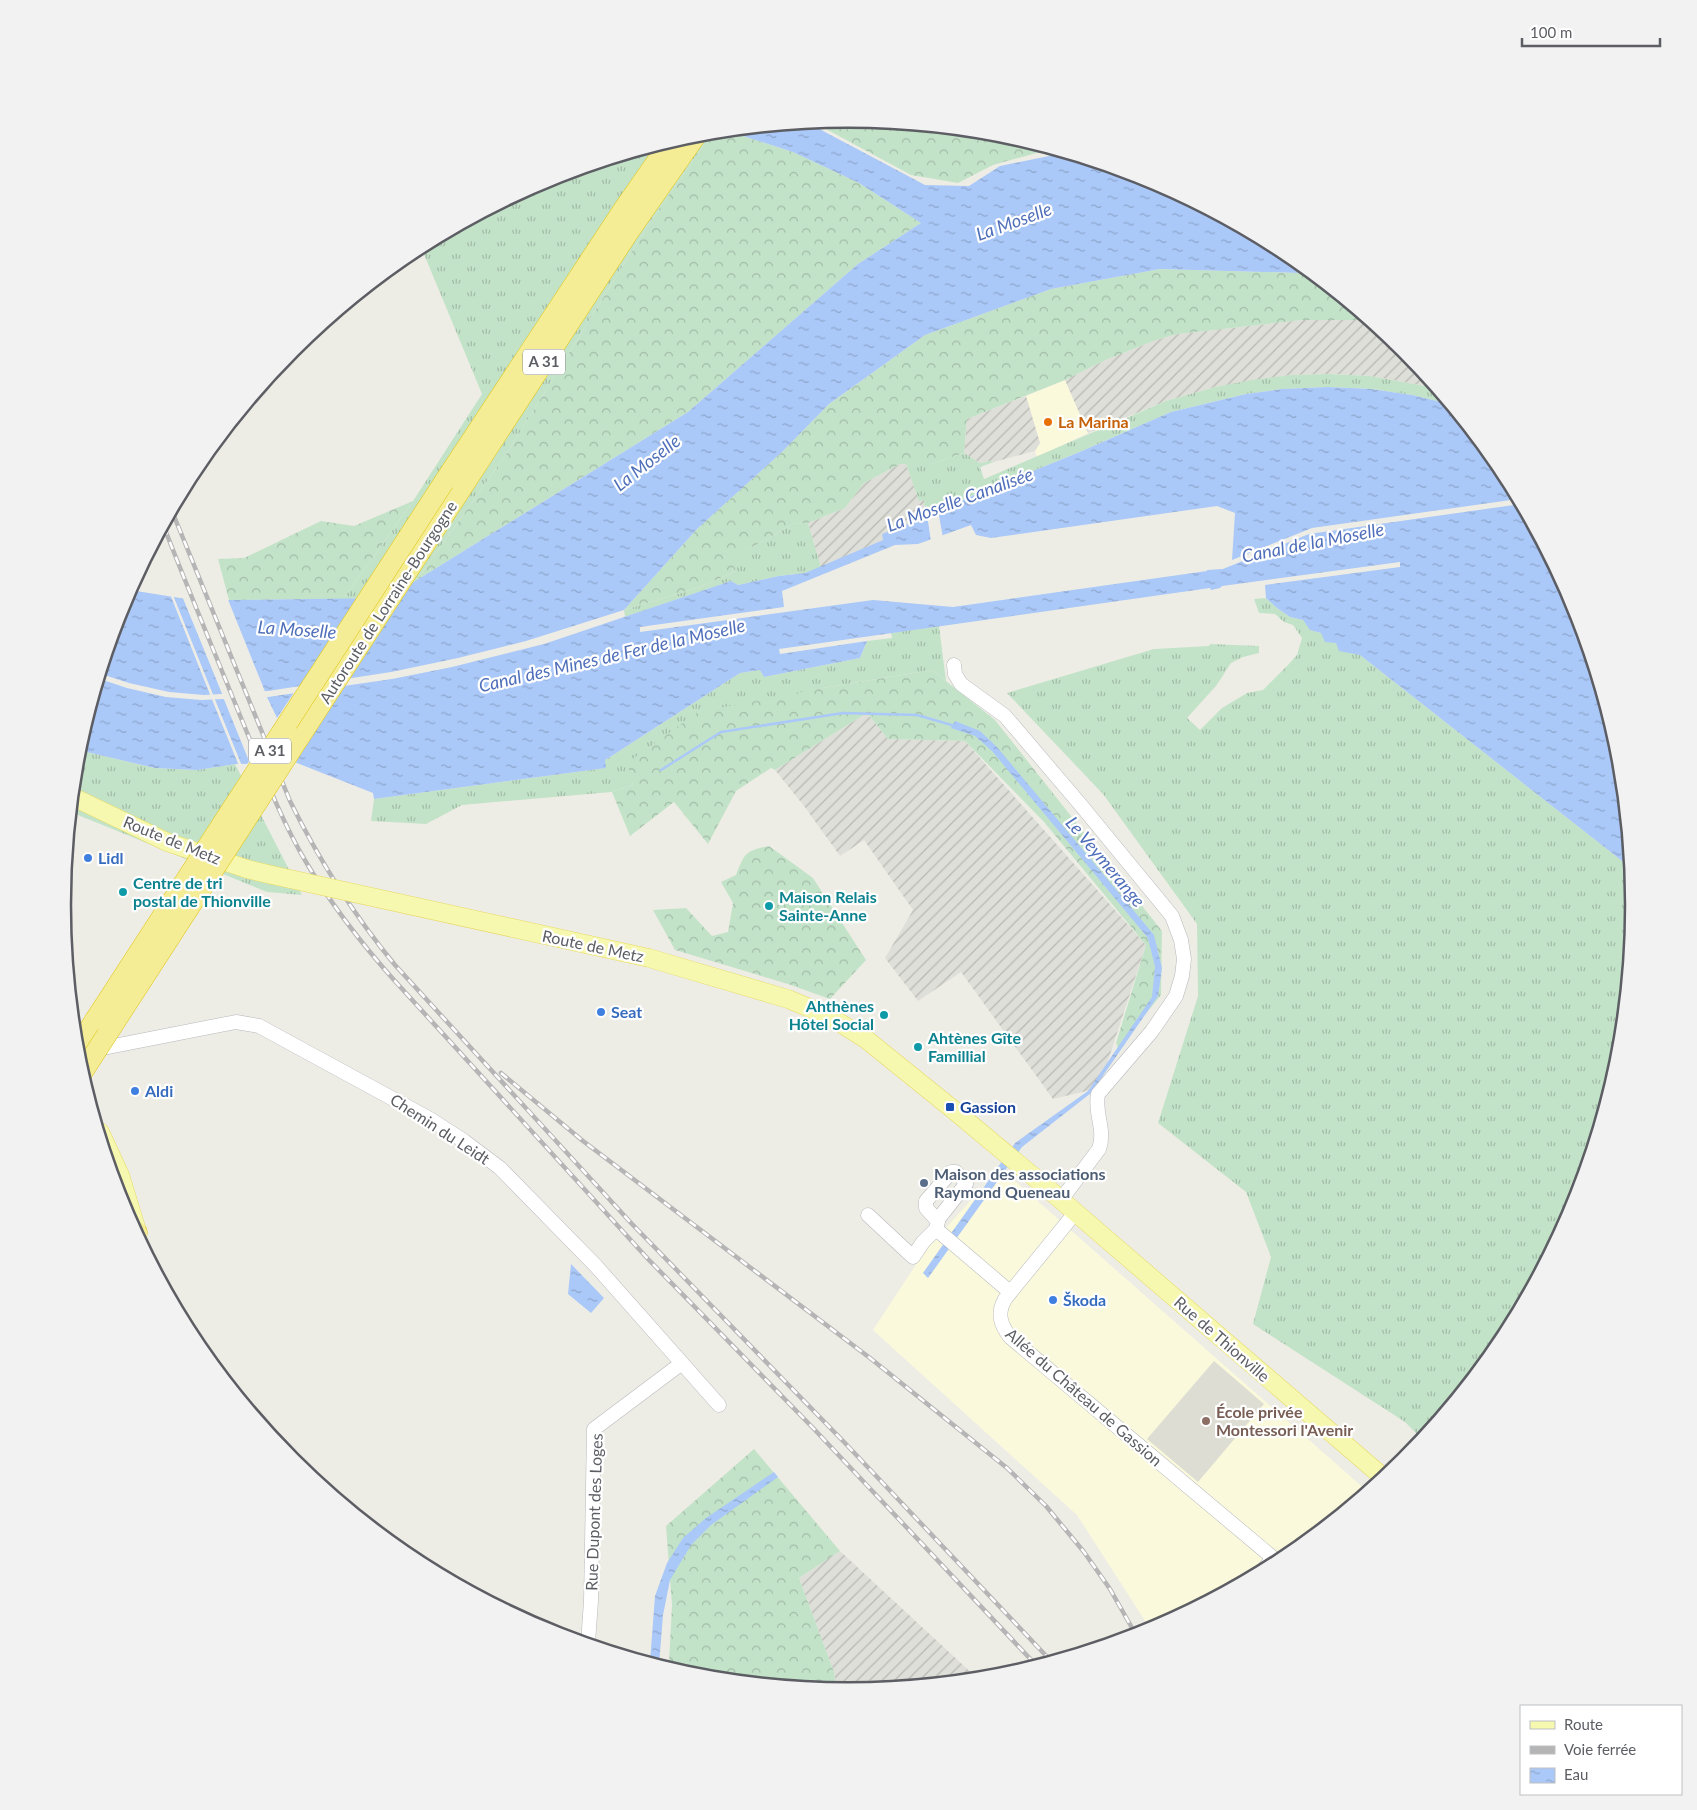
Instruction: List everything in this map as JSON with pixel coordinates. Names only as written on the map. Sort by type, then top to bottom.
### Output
[{"type":"highway","name":"Autoroute de Lorraine-Bourgogne","points":[[83,1039],[452,487],[690,145]]},
{"type":"highway","name":"Autoroute de Lorraine-Bourgogne","points":[[88,1064],[452,487],[624,210],[665,150]]},
{"type":"highway","points":[[624,210],[634,183],[654,153]]},
{"type":"highway","points":[[81,1026],[95,1020]]},
{"type":"main road","name":"Route de Metz","points":[[79,800],[167,842],[247,869],[649,958],[765,991],[829,1016],[867,1040],[1061,1200]]},
{"type":"main road","name":"Rue de Thionville","points":[[1061,1200],[1378,1473]]},
{"type":"street","points":[[954,665],[955,674],[961,684],[1005,716],[1080,804],[1172,916],[1181,940],[1184,959],[1182,976],[1176,996],[1152,1031],[1098,1094],[1097,1101],[1102,1142],[1099,1149],[1061,1200]]},
{"type":"street","name":"Chemin du Leidt","points":[[85,1052],[236,1022],[259,1026],[430,1119],[500,1168],[596,1266],[719,1405]]},
{"type":"street","name":"Allée du Château de Gassion","points":[[1075,1213],[1010,1292],[1000,1307],[1003,1328],[1010,1337],[1272,1556]]},
{"type":"street","points":[[868,1215],[913,1257],[923,1242],[940,1228],[957,1247],[1010,1292]]},
{"type":"street","name":"Rue Dupont des Loges","points":[[588,1637],[594,1429],[682,1363]]},
{"type":"shaded area","points":[[1302,320],[1360,320],[1398,355],[1427,386],[1370,376],[1291,375],[1215,387],[1166,401],[1088,433],[1065,380],[1108,359],[1156,340],[1178,334]]},
{"type":"shaded area","points":[[1065,380],[1088,433],[1037,457],[1035,451],[1040,443],[1026,396]]},
{"type":"shaded area","points":[[1026,396],[1040,443],[1035,451],[994,462],[980,463],[964,453],[967,419]]},
{"type":"shaded area","points":[[900,464],[906,464],[919,500],[924,500],[926,517],[883,534],[883,540],[821,567],[808,523],[845,508],[864,483]]},
{"type":"shaded area","points":[[867,713],[888,739],[965,741],[1146,945],[1099,1088],[1053,1099],[961,972],[918,1001],[885,958],[913,910],[864,840],[840,856],[775,770]]},
{"type":"shaded area","points":[[1000,1168],[1363,1487],[1322,1522],[1237,1578],[1192,1602],[1146,1623],[1077,1515],[873,1330],[925,1251]]},
{"type":"shaded area","name":"École privée Montessori l'Avenir","points":[[1214,1361],[1264,1404],[1198,1482],[1147,1439]]},
{"type":"shaded area","points":[[840,1551],[971,1672],[899,1681],[835,1682],[834,1672],[799,1578]]},
{"type":"green space","points":[[825,128],[899,129],[950,134],[1040,152],[993,165],[958,183],[911,175]]},
{"type":"green space","points":[[741,135],[793,152],[859,183],[921,223],[858,264],[688,412],[417,580],[509,450],[650,222],[706,141]]},
{"type":"green space","points":[[706,141],[650,222],[509,450],[417,580],[388,598],[343,599],[413,501],[482,394],[424,255],[460,232],[505,208],[551,187],[647,154]]},
{"type":"green space","points":[[1160,269],[1300,273],[1322,288],[1360,320],[1302,320],[1178,334],[1156,340],[1108,359],[1065,380],[967,419],[964,453],[931,464],[900,464],[864,483],[845,508],[808,523],[793,524],[731,557],[736,571],[700,587],[624,610],[697,529],[783,451],[828,405],[925,335],[1051,289]]},
{"type":"green space","points":[[1291,375],[1370,376],[1427,386],[1440,402],[1412,395],[1371,389],[1328,387],[1282,389],[1246,394],[1171,412],[926,517],[924,500],[919,501],[906,464],[931,464],[964,453],[980,463],[994,462],[980,467],[984,479],[1166,401],[1215,387]]},
{"type":"green space","points":[[413,501],[343,599],[229,600],[218,559],[244,558],[321,521],[354,526]]},
{"type":"green space","points":[[808,523],[821,567],[805,573],[779,576],[738,585],[731,581],[625,617],[624,610],[700,587],[736,571],[730,557],[793,524]]},
{"type":"green space","points":[[1266,598],[1290,617],[1303,620],[1311,630],[1321,633],[1360,655],[1624,863],[1626,905],[1624,956],[1619,1006],[1611,1057],[1585,1155],[1546,1249],[1522,1294],[1495,1337],[1465,1378],[1417,1434],[1405,1422],[1253,1324],[1271,1257],[1246,1192],[1158,1123],[1198,996],[1197,924],[1103,794],[1007,693],[1154,649],[1209,646],[1210,644],[1259,646],[1259,653],[1243,657],[1231,663],[1216,686],[1187,718],[1200,730],[1222,708],[1247,693],[1263,690],[1297,655],[1302,638],[1293,625],[1284,622],[1275,614],[1259,613],[1254,599]]},
{"type":"green space","points":[[939,626],[946,681],[932,670],[823,688],[628,763],[633,785],[612,792],[462,805],[426,824],[371,821],[374,799],[605,768],[605,760],[740,673],[760,670],[764,677],[860,658],[867,641],[892,638],[891,633]]},
{"type":"green space","points":[[932,670],[995,720],[1162,931],[1161,995],[1118,1048],[1116,1043],[1146,945],[1044,822],[965,741],[888,739],[867,713],[775,770],[771,768],[736,791],[708,844],[674,802],[630,836],[612,792],[633,785],[627,763],[698,712],[823,688]]},
{"type":"green space","points":[[86,752],[155,768],[197,770],[235,764],[302,895],[267,892],[78,815]]},
{"type":"green space","points":[[769,846],[813,878],[866,960],[830,999],[788,984],[675,950],[653,910],[686,908],[712,936],[728,932],[733,903],[721,882],[736,875],[744,857],[751,851]]},
{"type":"green space","points":[[754,1449],[840,1551],[799,1578],[834,1672],[835,1682],[798,1681],[747,1676],[669,1661],[672,1605],[666,1526]]},
{"type":"water","name":"La Moselle","points":[[819,129],[925,185],[969,186],[1000,166],[1054,155],[1146,187],[1192,208],[1237,232],[1300,273],[1160,269],[1051,289],[925,335],[829,404],[783,451],[697,529],[624,610],[526,641],[458,658],[391,672],[268,691],[204,695],[169,692],[106,676],[112,655],[138,591],[180,598],[229,600],[388,598],[688,412],[858,264],[921,223],[859,183],[793,152],[741,135]]},
{"type":"water","points":[[1328,387],[1371,389],[1412,395],[1440,402],[1495,473],[1512,500],[1312,528],[1232,560],[1235,513],[1217,506],[991,538],[976,535],[971,525],[918,544],[895,545],[782,591],[784,607],[640,627],[640,632],[873,600],[953,607],[1223,569],[1309,534],[1515,505],[1546,561],[1585,655],[1611,753],[1619,804],[1624,863],[1360,655],[1339,651],[1336,643],[1325,642],[1321,633],[1310,630],[1303,620],[1290,617],[1266,598],[1265,585],[1400,567],[1400,562],[1222,586],[1211,590],[1210,588],[779,649],[780,654],[867,641],[860,658],[764,677],[760,670],[740,673],[605,760],[606,768],[374,799],[373,793],[297,763],[236,764],[197,770],[155,768],[86,752],[105,681],[166,697],[201,700],[268,697],[392,679],[452,667],[544,644],[731,581],[738,585],[779,576],[805,573],[883,540],[882,534],[942,511],[967,498],[1171,412],[1246,394],[1282,389]]},
{"type":"water","points":[[955,721],[980,731],[997,747],[1154,935],[1162,968],[1158,996],[1091,1093],[1022,1147],[928,1278],[923,1273],[1015,1143],[1088,1091],[1152,997],[1155,967],[1148,938],[992,751],[975,736],[951,728]]},
{"type":"water","points":[[571,1264],[604,1298],[591,1313],[568,1294]]},
{"type":"water","points":[[774,1472],[778,1477],[711,1525],[691,1545],[670,1580],[663,1615],[660,1659],[650,1657],[655,1596],[667,1563],[683,1538],[706,1518]]},
{"type":"pier","points":[[938,510],[943,538],[931,542],[927,514]]},
{"type":"pier","points":[[170,594],[173,595],[214,697],[211,697]]},
{"type":"pier","points":[[182,596],[227,597],[266,694],[223,696]]},
{"type":"pier","points":[[321,687],[296,763],[293,765],[246,766],[249,761],[223,697],[266,695],[277,718],[295,691]]},
{"type":"pier","points":[[211,697],[214,697],[242,766],[239,766]]},
{"type":"waterway","name":"Le Veymerange","points":[[661,770],[721,732],[843,713],[917,715],[955,726]]},
{"type":"railway","points":[[174,517],[290,801],[338,886],[380,946],[395,965],[632,1224],[844,1442],[1047,1657]]},
{"type":"railway","points":[[166,533],[278,807],[306,862],[347,923],[394,980],[648,1259],[814,1429],[1031,1660]]},
{"type":"railway","points":[[501,1073],[583,1141],[870,1358],[1007,1468],[1046,1506],[1084,1552],[1110,1589],[1132,1628]]},
{"type":"place","name":"La Marina","points":[[1048,422]]},
{"type":"place","name":"Lidl","points":[[88,858]]},
{"type":"place","name":"Centre de tri postal de Thionville","points":[[123,892]]},
{"type":"place","name":"Maison Relais Sainte-Anne","points":[[769,906]]},
{"type":"place","name":"Seat","points":[[601,1012]]},
{"type":"place","name":"Ahthènes Hôtel Social","points":[[884,1015]]},
{"type":"place","name":"Ahtènes Gîte Famillial","points":[[918,1047]]},
{"type":"place","name":"Aldi","points":[[135,1091]]},
{"type":"place","name":"Gassion","points":[[950,1107]]},
{"type":"place","name":"Maison des associations Raymond Queneau","points":[[924,1183]]},
{"type":"place","name":"Škoda","points":[[1053,1300]]},
{"type":"place","name":"École privée Montessori l'Avenir","points":[[1206,1421]]},
{"type":"water label","name":"La Moselle Canalisée","points":[[960,500]]},
{"type":"water label","name":"Canal de la Moselle","points":[[1313,543]]},
{"type":"water label","name":"Canal des Mines de Fer de la Moselle","points":[[612,656]]}]
